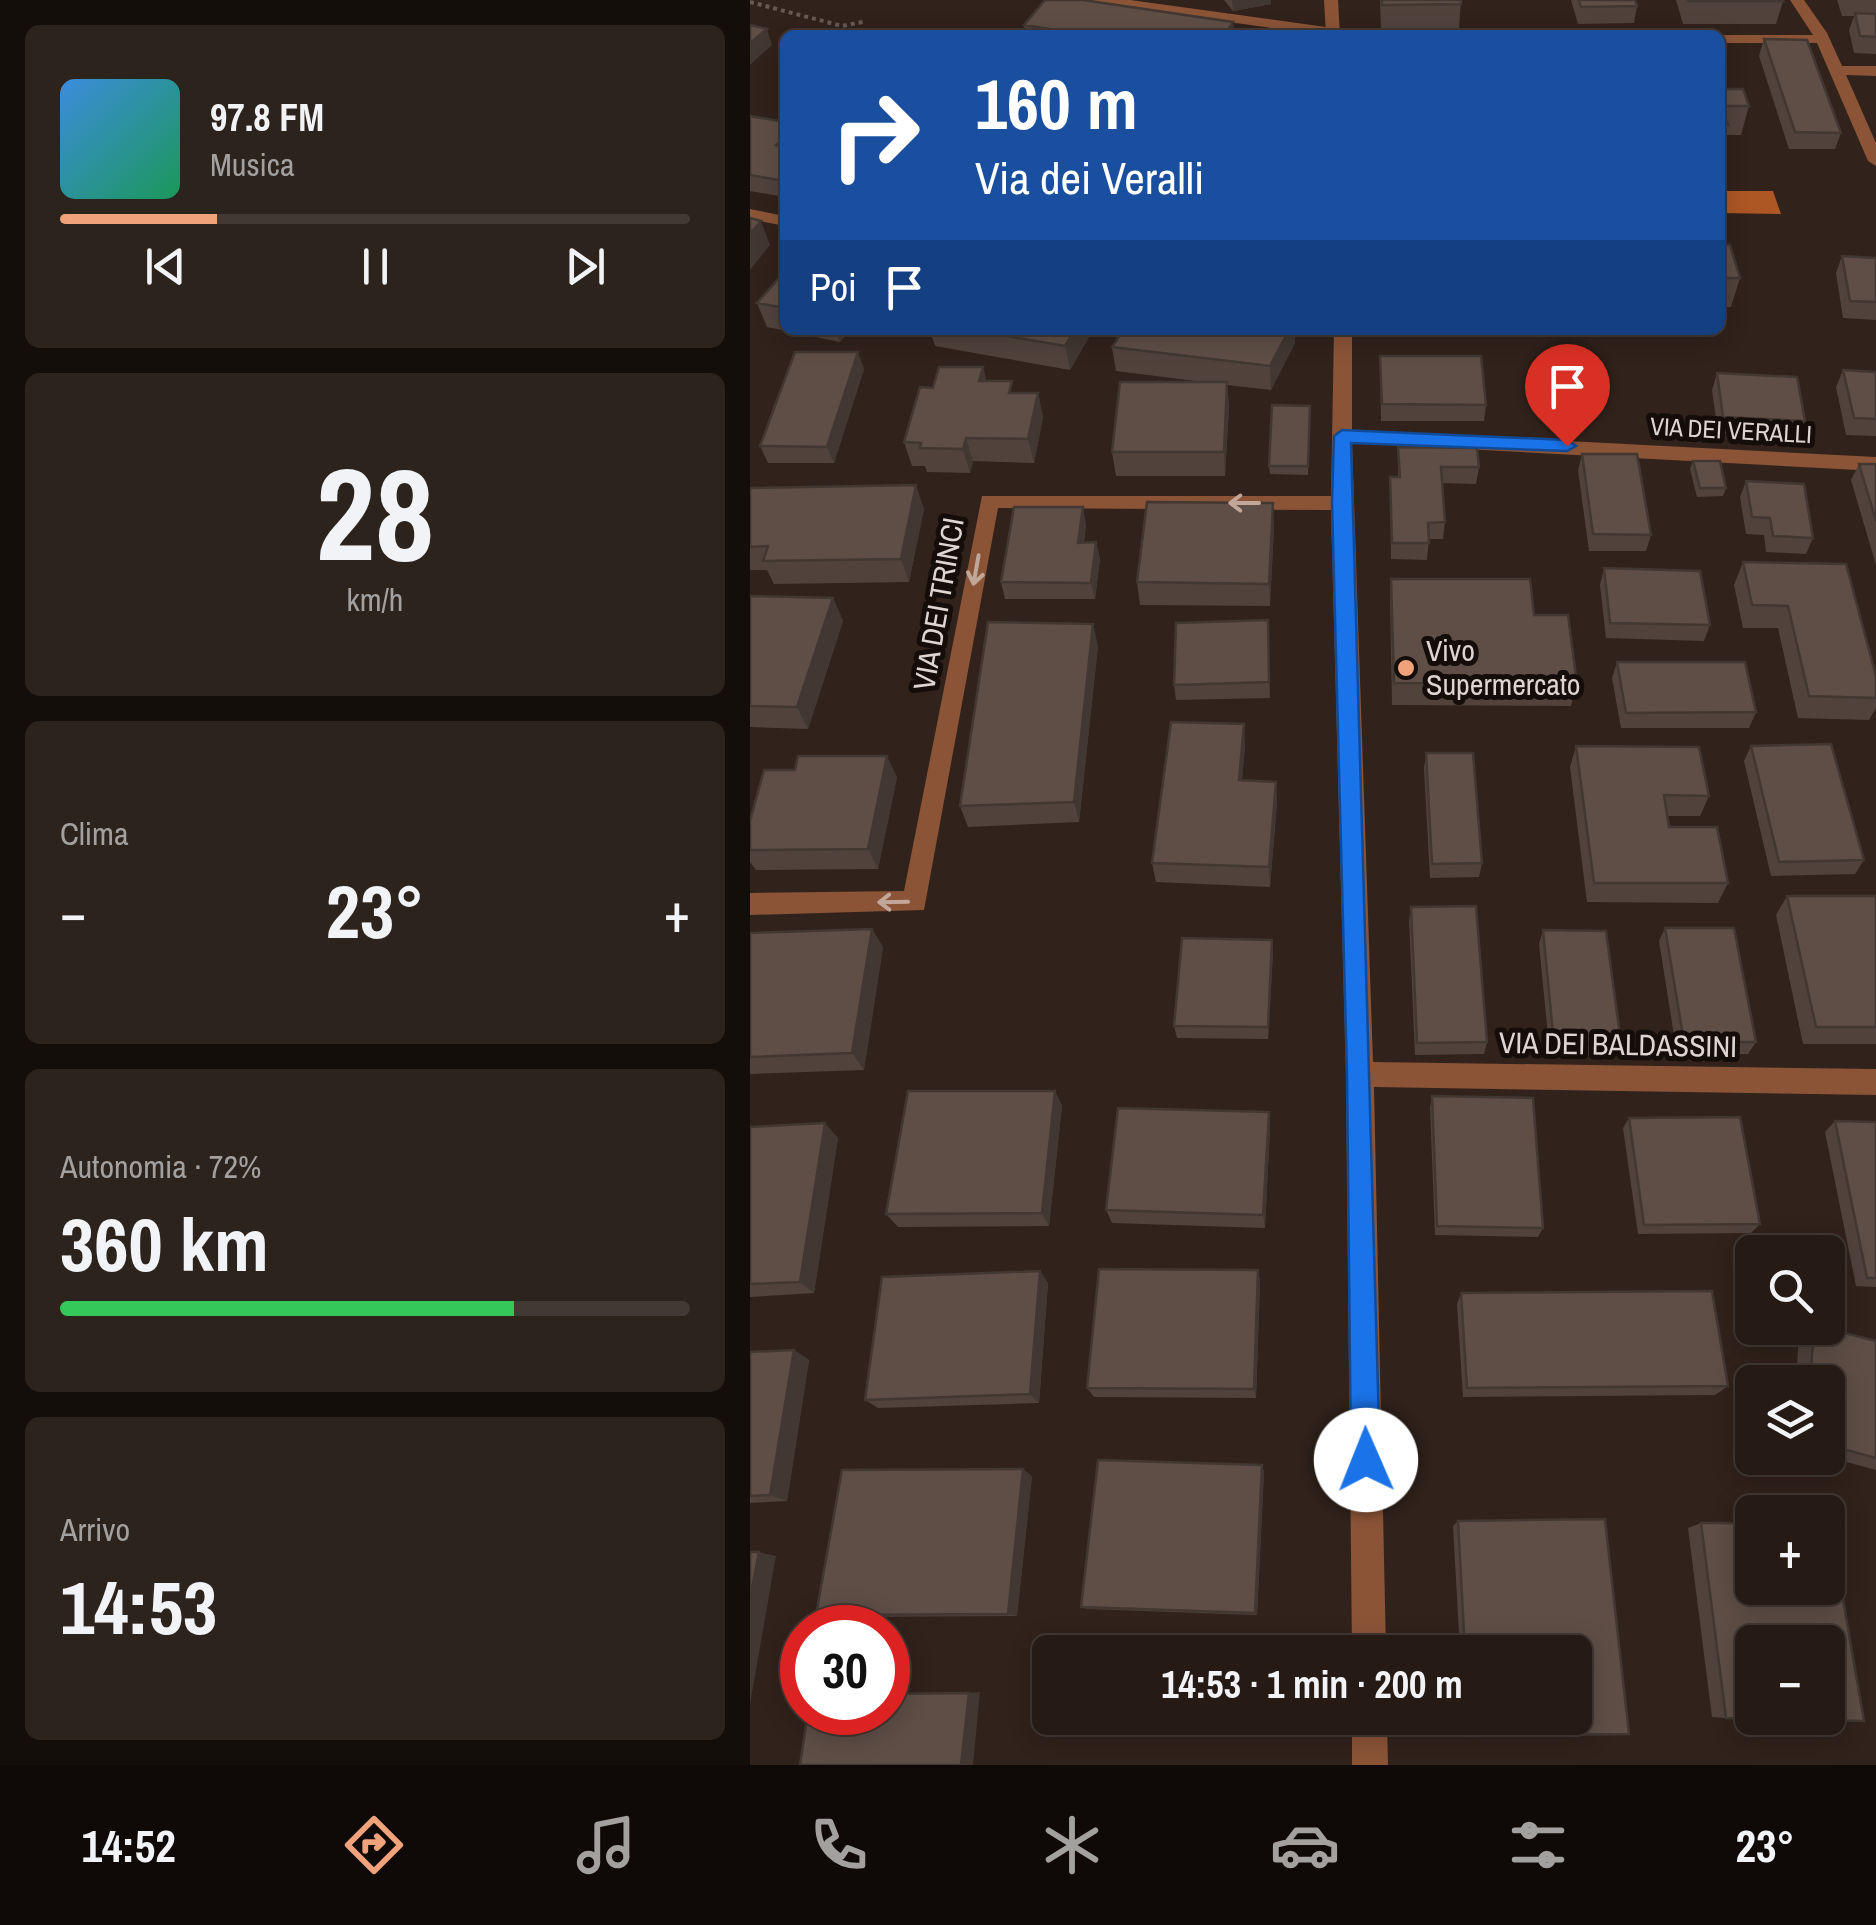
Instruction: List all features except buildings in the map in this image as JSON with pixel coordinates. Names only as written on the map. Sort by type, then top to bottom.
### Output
[{"type":"street","points":[[1099,0],[1312,30]]},
{"type":"street","points":[[1331,0],[1333,30]]},
{"type":"street","points":[[1797,0],[1822,39],[1876,162]]},
{"type":"street","points":[[1725,39],[1822,39]]},
{"type":"street","points":[[1834,70],[1876,71]]},
{"type":"street","points":[[750,214],[780,220]]},
{"type":"street","points":[[1341,335],[1341,503],[1360,1074],[1368,1635]]},
{"type":"street","name":"VIA DEI VERALLI","points":[[1342,436],[1876,464]]},
{"type":"street","name":"VIA DEI TRINCI","points":[[750,904],[915,902],[989,501],[1341,503]]},
{"type":"street","name":"VIA DEI BALDASSINI","points":[[1360,1074],[1876,1082]]},
{"type":"street","points":[[1370,1735],[1370,1765]]},
{"type":"path","points":[[750,2],[842,26],[863,22]]},
{"type":"shaded area","points":[[1725,191],[1773,191],[1781,214],[1725,213]]},
{"type":"place","name":"Vivo Supermercato","points":[[1406,668]]},
{"type":"route","points":[[1366,1460],[1360,1074],[1342,436],[1567,446]]}]
